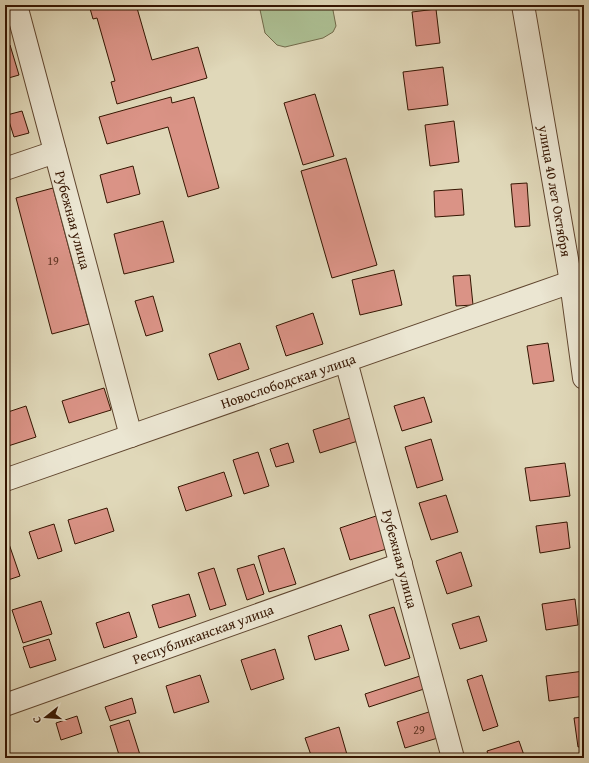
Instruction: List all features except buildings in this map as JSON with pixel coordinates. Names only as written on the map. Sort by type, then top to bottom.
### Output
[{"type":"street","name":"Рубежная улица","points":[[16,5],[131,436]]},
{"type":"street","name":"улица 40 лет Октября","points":[[523,5],[570,282],[584,378]]},
{"type":"street","points":[[5,169],[55,152]]},
{"type":"street","name":"Новослободская улица","points":[[5,480],[570,282]]},
{"type":"street","name":"Рубежная улица","points":[[346,360],[453,758]]},
{"type":"street","name":"Республиканская улица","points":[[5,704],[401,564]]},
{"type":"green space","points":[[259,5],[332,5],[336,26],[333,32],[323,38],[285,47],[277,45],[265,33]]}]
